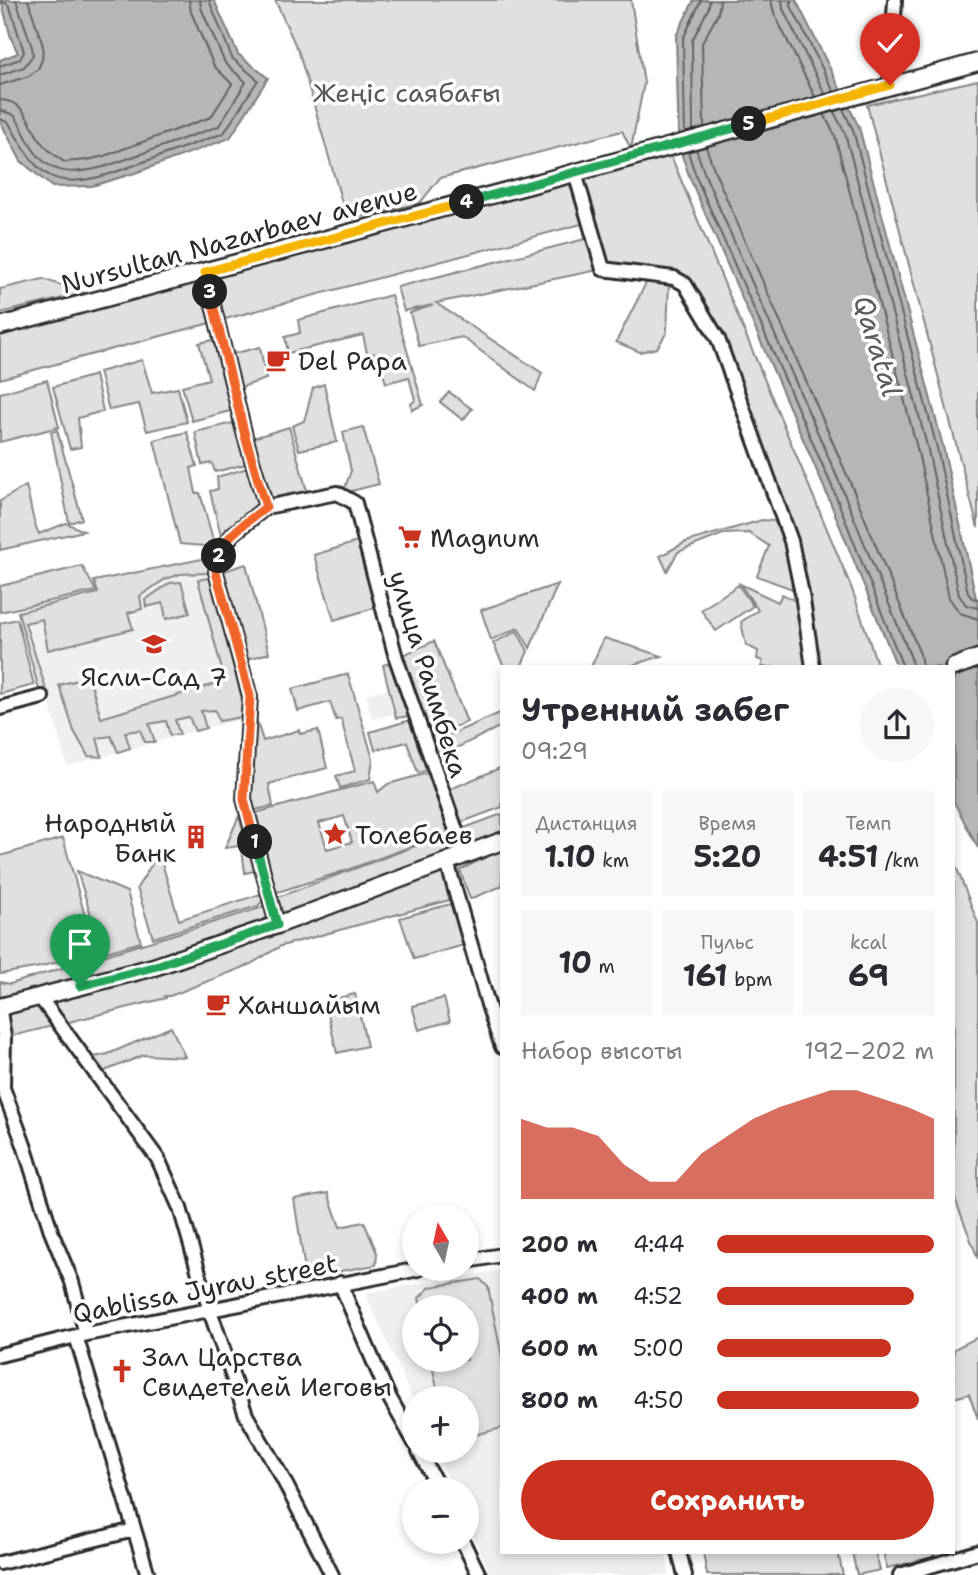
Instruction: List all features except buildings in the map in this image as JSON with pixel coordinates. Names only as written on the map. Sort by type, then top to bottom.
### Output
[{"type":"main road","name":"Nursultan Nazarbaev avenue","points":[[0,327],[978,62]]},
{"type":"main road","points":[[955,667],[978,658]]},
{"type":"main road","points":[[0,1009],[39,996],[153,967],[277,925],[500,842]]},
{"type":"street","points":[[890,85],[895,0]]},
{"type":"street","points":[[575,173],[603,268],[674,278],[685,284],[718,340],[791,541],[813,665]]},
{"type":"street","points":[[205,272],[245,436],[266,507],[220,550],[216,572],[250,696],[244,799],[277,925]]},
{"type":"street","name":"улица Раимбека","points":[[266,507],[337,493],[355,503],[396,658],[465,856]]},
{"type":"street","points":[[0,708],[42,697]]},
{"type":"street","points":[[447,862],[500,1042]]},
{"type":"street","points":[[39,996],[158,1159],[180,1209],[210,1311],[246,1415],[283,1479],[332,1575]]},
{"type":"street","points":[[0,1009],[4,1037],[3,1088],[24,1145],[51,1234],[72,1282],[81,1335],[148,1575]]},
{"type":"street","points":[[480,1259],[500,1255]]},
{"type":"street","name":"Qablissa Jyrau street","points":[[0,1355],[81,1335],[402,1272]]},
{"type":"street","points":[[340,1283],[388,1395],[402,1420]]},
{"type":"street","points":[[0,1563],[134,1530]]},
{"type":"street","points":[[900,1575],[946,1557],[978,1552]]},
{"type":"street","points":[[469,1554],[479,1575]]},
{"type":"street","points":[[680,1554],[685,1575]]},
{"type":"shaded area","points":[[203,565],[244,718],[67,766],[25,613]]},
{"type":"shaded area","points":[[387,689],[393,714],[372,719],[366,694]]},
{"type":"shaded area","points":[[500,1270],[500,1554],[665,1554],[670,1575],[491,1575],[479,1548],[479,1477],[447,1477],[441,1463],[479,1463],[479,1386],[407,1386],[365,1293],[436,1281],[480,1281],[480,1274]]},
{"type":"green space","name":"Жеңіс саябағы","points":[[275,0],[631,0],[644,83],[631,149],[622,131],[440,178],[420,203],[347,220],[299,53]]},
{"type":"green space","points":[[978,80],[978,528],[867,105]]},
{"type":"green space","points":[[671,156],[852,589],[877,665],[813,665],[802,594],[730,374],[686,286],[603,269],[436,303],[542,373],[535,391],[462,337],[419,346],[410,313],[433,305],[404,311],[397,287],[593,237],[589,222],[0,379],[0,326]]},
{"type":"green space","points":[[43,279],[85,293],[0,313],[0,289]]},
{"type":"green space","points":[[647,281],[669,283],[667,332],[657,348],[640,352],[616,342]]},
{"type":"green space","points":[[391,295],[423,405],[412,410],[411,404],[415,400],[409,377],[386,383],[377,354],[367,353],[363,335],[288,353],[285,337],[300,333],[298,320]]},
{"type":"green space","points":[[213,340],[234,410],[192,421],[182,386],[209,379],[199,343]]},
{"type":"green space","points":[[260,347],[266,379],[235,389],[224,356]]},
{"type":"green space","points":[[142,360],[152,393],[178,388],[187,422],[147,431],[139,404],[109,410],[99,372]]},
{"type":"green space","points":[[95,375],[103,411],[78,418],[81,447],[70,449],[53,387]]},
{"type":"green space","points":[[47,380],[59,427],[0,442],[0,393]]},
{"type":"green space","points":[[324,384],[337,442],[299,450],[292,426],[304,421],[313,388]]},
{"type":"green space","points":[[449,392],[472,409],[463,420],[440,402]]},
{"type":"green space","points":[[233,423],[246,464],[215,472],[212,463],[202,465],[195,432]]},
{"type":"green space","points":[[289,427],[307,491],[268,502],[250,439]]},
{"type":"green space","points":[[363,427],[379,484],[343,493],[351,471],[343,432]]},
{"type":"green space","points":[[57,430],[82,519],[69,523],[51,432]]},
{"type":"green space","points":[[187,432],[197,466],[191,468],[196,493],[200,493],[215,547],[180,544],[154,440]]},
{"type":"green space","points":[[251,467],[262,505],[222,540],[210,491],[218,489],[217,477]]},
{"type":"green space","points":[[26,486],[39,534],[66,523],[84,531],[0,550],[0,501]]},
{"type":"green space","points":[[762,520],[774,521],[785,536],[795,590],[757,576],[769,546],[749,533],[723,534],[678,552],[667,571],[660,556],[686,542]]},
{"type":"green space","points":[[357,542],[377,607],[334,620],[314,555]]},
{"type":"green space","points":[[216,556],[209,573],[180,574],[164,580],[140,596],[142,609],[128,613],[133,629],[48,650],[42,619],[25,623],[46,689],[39,690],[18,612],[98,593],[94,581]]},
{"type":"green space","points":[[246,564],[269,653],[245,660],[221,572]]},
{"type":"green space","points":[[82,566],[96,591],[0,612],[0,586]]},
{"type":"green space","points":[[213,577],[243,683],[247,716],[219,721],[215,710],[201,711],[206,728],[195,731],[189,717],[175,720],[180,735],[170,735],[166,721],[149,724],[155,742],[145,742],[140,730],[125,732],[130,748],[118,752],[111,736],[97,738],[102,757],[88,756],[74,731],[59,685],[89,677],[101,718],[225,681],[198,580]]},
{"type":"green space","points":[[181,582],[190,613],[166,619],[163,603],[146,607],[145,600],[170,583]]},
{"type":"green space","points":[[558,584],[530,648],[518,628],[491,640],[481,610]]},
{"type":"green space","points":[[740,584],[778,602],[782,594],[798,602],[806,665],[762,665],[763,661],[757,659],[758,651],[746,645],[741,622],[758,610]]},
{"type":"green space","points":[[738,585],[753,606],[716,631],[701,610]]},
{"type":"green space","points":[[17,619],[34,685],[0,694],[0,623]]},
{"type":"green space","points":[[517,631],[528,651],[522,665],[503,665],[493,643]]},
{"type":"green space","points":[[604,638],[662,656],[633,665],[592,665]]},
{"type":"green space","points":[[434,641],[467,722],[424,739],[396,658]]},
{"type":"green space","points":[[393,662],[411,716],[396,718],[383,665]]},
{"type":"green space","points":[[348,674],[373,759],[370,779],[340,788],[336,776],[355,771],[341,719],[336,720],[330,702],[298,711],[292,689]]},
{"type":"green space","points":[[252,706],[263,741],[299,730],[300,734],[318,730],[327,768],[269,784],[273,806],[251,811],[248,789]]},
{"type":"green space","points":[[500,713],[500,729],[499,727],[438,757],[431,743]]},
{"type":"green space","points":[[414,719],[432,769],[418,773],[407,742],[375,750],[370,732]]},
{"type":"green space","points":[[500,768],[500,808],[457,824],[448,790]]},
{"type":"green space","points":[[435,771],[456,830],[347,870],[268,895],[258,906],[153,938],[137,888],[159,853],[179,920],[267,892],[248,815],[374,781],[378,792],[388,784]],"holes":[[[344,816],[352,842],[327,849],[319,823]]]},
{"type":"green space","points":[[500,815],[500,838],[153,965],[0,1004],[0,982],[10,984],[261,908],[267,901]]},
{"type":"green space","points":[[239,816],[254,871],[245,873],[239,846],[225,848]]},
{"type":"green space","points":[[63,838],[95,951],[40,967],[0,974],[0,856]]},
{"type":"green space","points":[[500,850],[500,887],[470,899],[460,870]]},
{"type":"green space","points":[[447,862],[457,898],[281,946],[249,965],[165,996],[166,998],[0,1039],[0,1007],[154,967],[158,978],[156,969]]},
{"type":"green space","points":[[955,864],[978,923],[978,1259],[955,1199]]},
{"type":"green space","points":[[77,871],[127,892],[141,942],[103,953]]},
{"type":"green space","points":[[454,903],[464,945],[414,959],[400,918]]},
{"type":"green space","points":[[355,994],[367,1046],[337,1053],[325,1001]]},
{"type":"green space","points":[[444,998],[450,1021],[419,1030],[412,1006]]},
{"type":"green space","points":[[171,1027],[185,1057],[144,1055],[100,1073],[89,1058],[108,1054]]},
{"type":"green space","points":[[328,1193],[340,1227],[364,1222],[377,1253],[376,1265],[306,1277],[294,1199]]},
{"type":"green space","points":[[480,1279],[488,1287],[500,1347],[500,1429],[479,1434],[479,1386],[436,1386],[434,1372],[479,1372],[479,1295],[422,1295],[430,1287]]},
{"type":"green space","points":[[978,1337],[978,1419],[969,1394],[955,1398],[955,1348]]},
{"type":"green space","points":[[703,1554],[838,1554],[843,1575],[707,1575]]},
{"type":"green space","points":[[852,1554],[876,1554],[880,1570],[857,1575]]},
{"type":"green space","points":[[884,1554],[933,1554],[934,1557],[887,1568]]},
{"type":"water","points":[[1,0],[214,0],[238,54],[268,78],[230,138],[92,186],[52,187],[21,161],[0,121],[0,60],[18,53]]},
{"type":"water","name":"Qaratal","points":[[694,0],[796,0],[859,127],[943,446],[978,607],[978,848],[955,804],[955,665],[896,665],[826,492],[691,181],[679,147],[676,36]]},
{"type":"place","name":"Del Papa","points":[[278,360]]},
{"type":"place","name":"Magnum","points":[[410,537]]},
{"type":"place","name":"Ясли-Сад 7","points":[[154,644]]},
{"type":"place","name":"Толебаев","points":[[335,834]]},
{"type":"place","name":"Народный Банк","points":[[196,837]]},
{"type":"place","name":"Ханшайым","points":[[218,1004]]},
{"type":"place","name":"Зал Царства Свидетелей Иеговы","points":[[122,1371]]},
{"type":"route","points":[[80,986],[153,967],[277,925],[244,799],[250,696],[216,572],[220,550],[233,534],[266,507],[245,436],[205,272],[890,85]]}]
